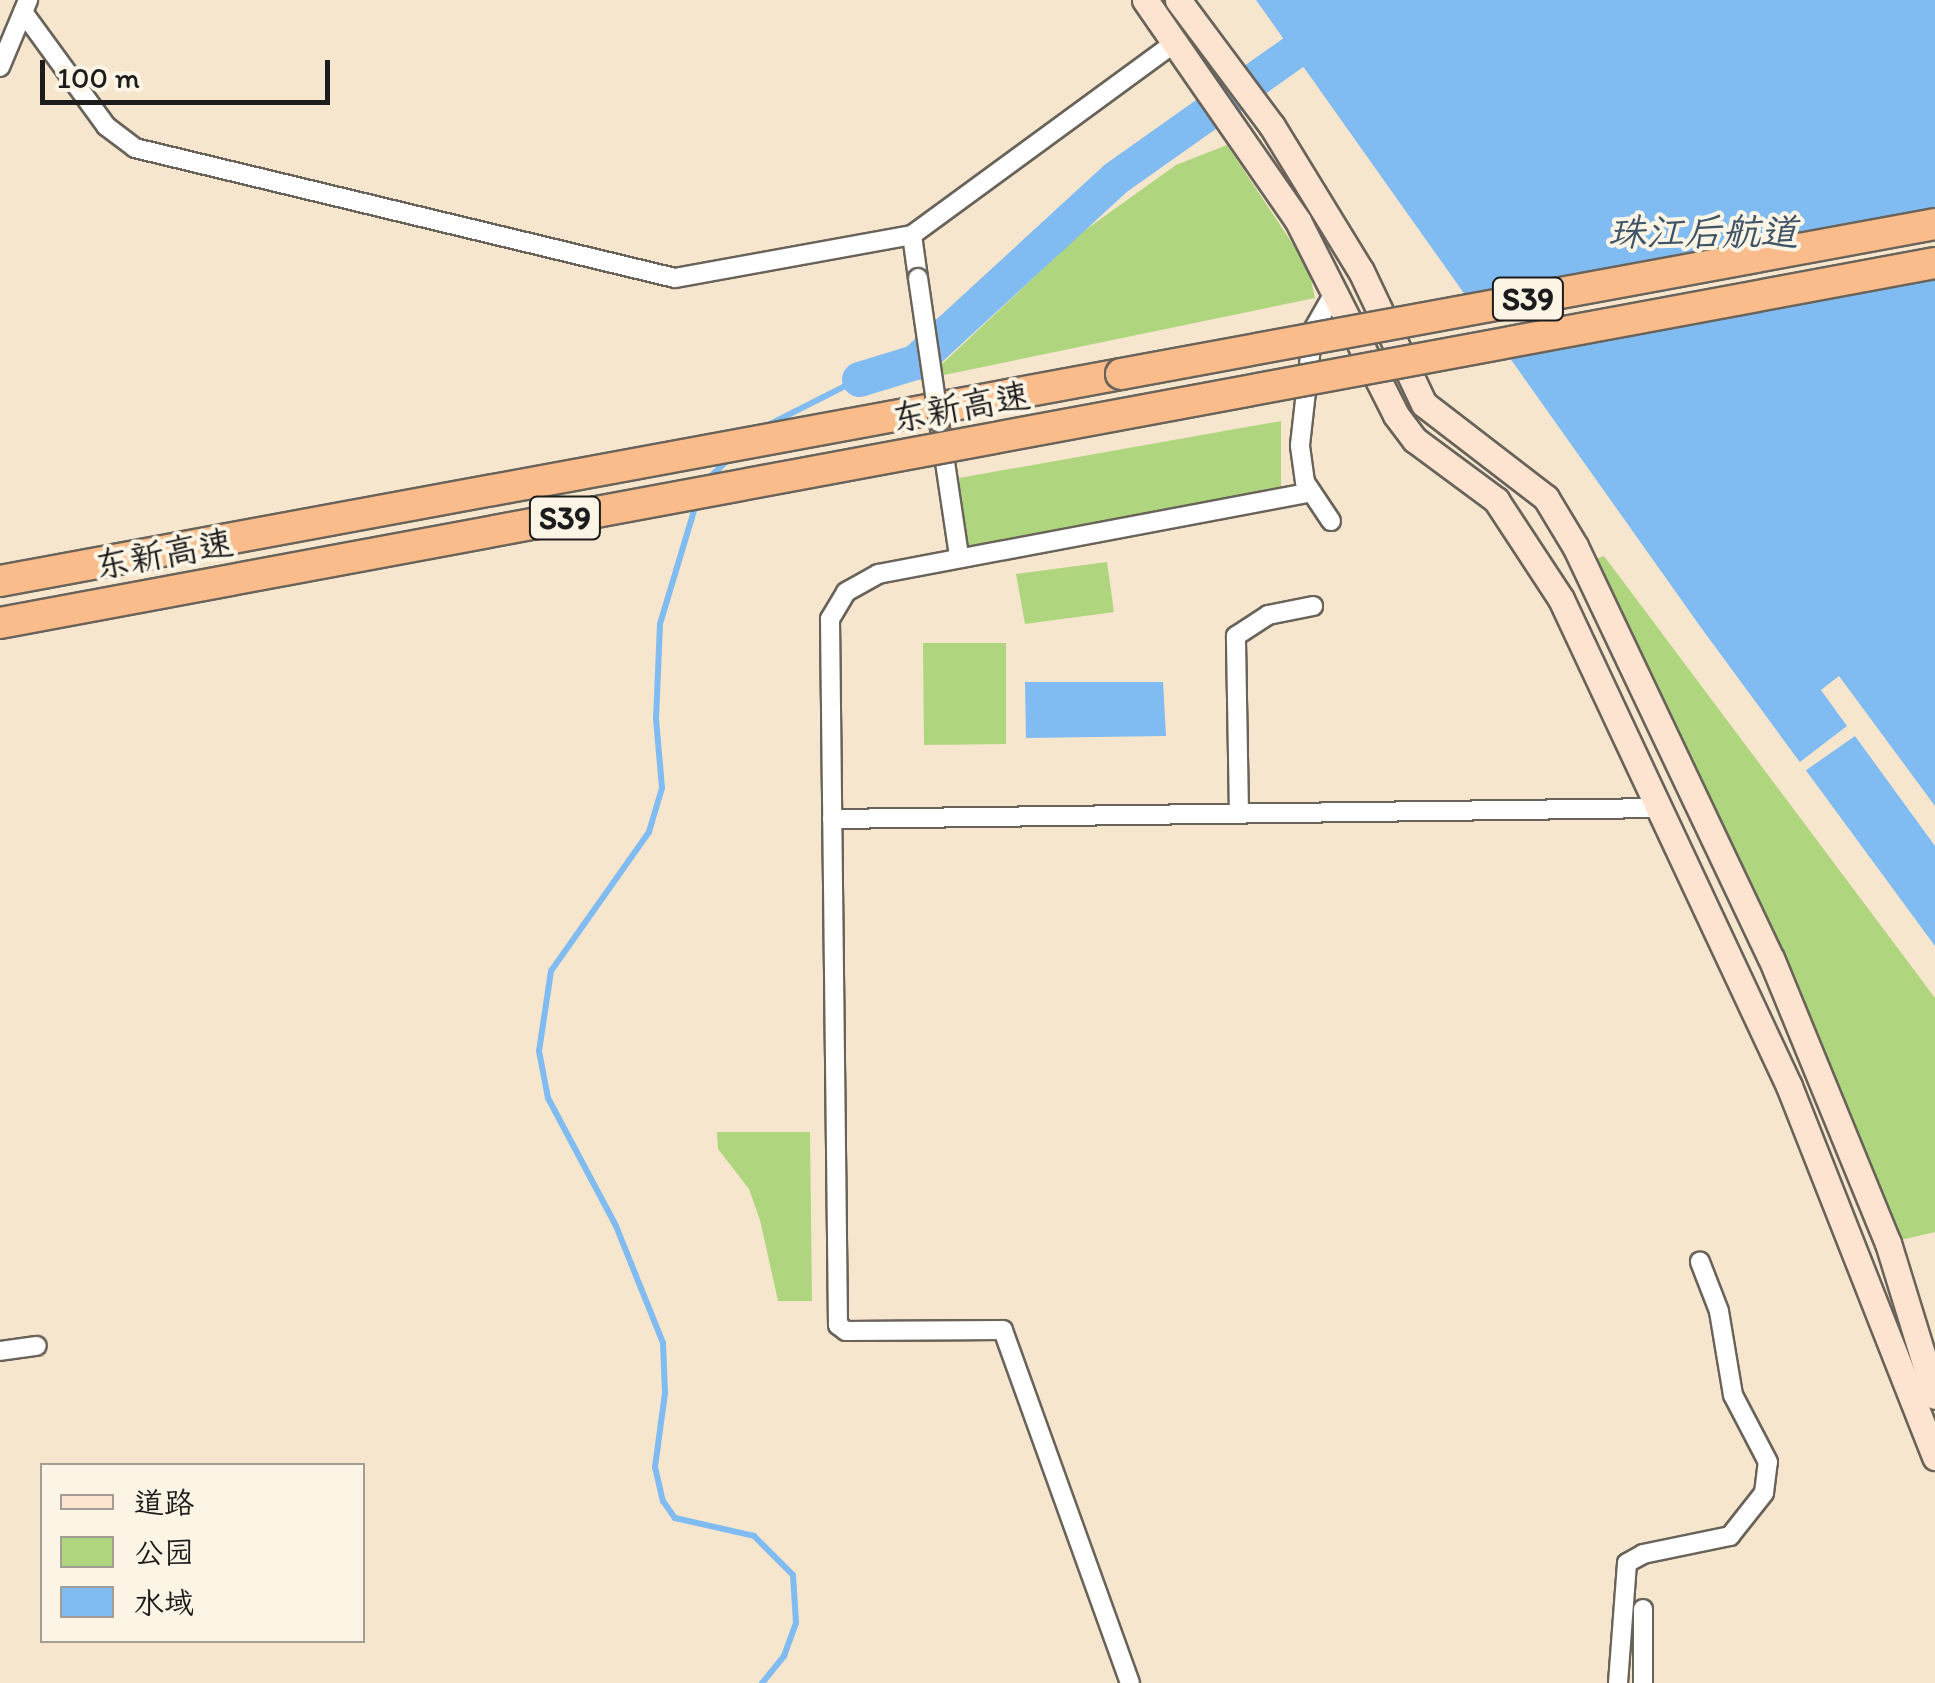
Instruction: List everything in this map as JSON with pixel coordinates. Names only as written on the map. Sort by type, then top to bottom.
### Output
[{"type":"highway","name":"东新高速","points":[[0,581],[1935,224]]},
{"type":"highway","name":"东新高速","points":[[0,623],[1935,263]]},
{"type":"street","points":[[1145,0],[1251,145],[1334,293],[1396,415],[1414,440],[1496,500],[1561,600],[1790,1086],[1935,1457]]},
{"type":"street","points":[[1178,0],[1272,126],[1360,271],[1424,404],[1546,498],[1575,546],[1778,976],[1888,1242],[1935,1396]]},
{"type":"street","points":[[26,6],[106,126],[134,148],[676,278],[912,235],[1177,41]]},
{"type":"street","points":[[0,66],[26,6]]},
{"type":"street","points":[[912,235],[960,556]]},
{"type":"street","points":[[1331,520],[1310,492],[1300,446],[1313,330],[1334,293]]},
{"type":"street","points":[[1130,1683],[1003,1330],[846,1331],[838,1325],[830,619],[836,602],[878,574],[1310,492]]},
{"type":"street","points":[[1239,814],[1236,636],[1268,615],[1313,606]]},
{"type":"street","points":[[832,819],[1660,808]]},
{"type":"street","points":[[1618,1683],[1627,1563],[1643,1554],[1730,1536],[1764,1493],[1768,1462],[1734,1395],[1718,1311],[1700,1262]]},
{"type":"street","points":[[0,1351],[37,1346]]},
{"type":"street","points":[[1643,1609],[1643,1683]]},
{"type":"green space","points":[[1227,145],[1308,267],[1315,298],[944,375],[941,365],[1081,233],[1176,165]]},
{"type":"green space","points":[[1281,421],[1281,488],[967,546],[959,478]]},
{"type":"green space","points":[[1604,556],[1935,998],[1935,1232],[1888,1243],[1583,564]]},
{"type":"green space","points":[[1107,562],[1114,612],[1025,624],[1016,574]]},
{"type":"green space","points":[[923,643],[1006,643],[1006,744],[924,745]]},
{"type":"green space","points":[[717,1132],[810,1132],[812,1301],[778,1301],[749,1189],[718,1149]]},
{"type":"water","name":"珠江后航道","points":[[1256,0],[1935,0],[1935,946],[1702,629]]},
{"type":"water","points":[[1025,682],[1163,682],[1166,736],[1026,738]]},
{"type":"pier","points":[[1935,207],[1935,275],[1501,356],[1457,295]]},
{"type":"pier","points":[[1839,676],[1935,806],[1935,846],[1855,736],[1802,773],[1796,765],[1847,726],[1821,690]]},
{"type":"waterway","points":[[859,379],[915,362],[1115,178],[1366,0]]},
{"type":"waterway","points":[[762,428],[859,379]]},
{"type":"waterway","points":[[708,479],[731,457]]},
{"type":"waterway","points":[[696,504],[660,624],[656,719],[662,788],[649,832],[551,971],[539,1051],[548,1098],[616,1226],[663,1343],[665,1393],[655,1467],[663,1501],[675,1518],[754,1536],[793,1575],[796,1623],[784,1656],[762,1683]]}]
